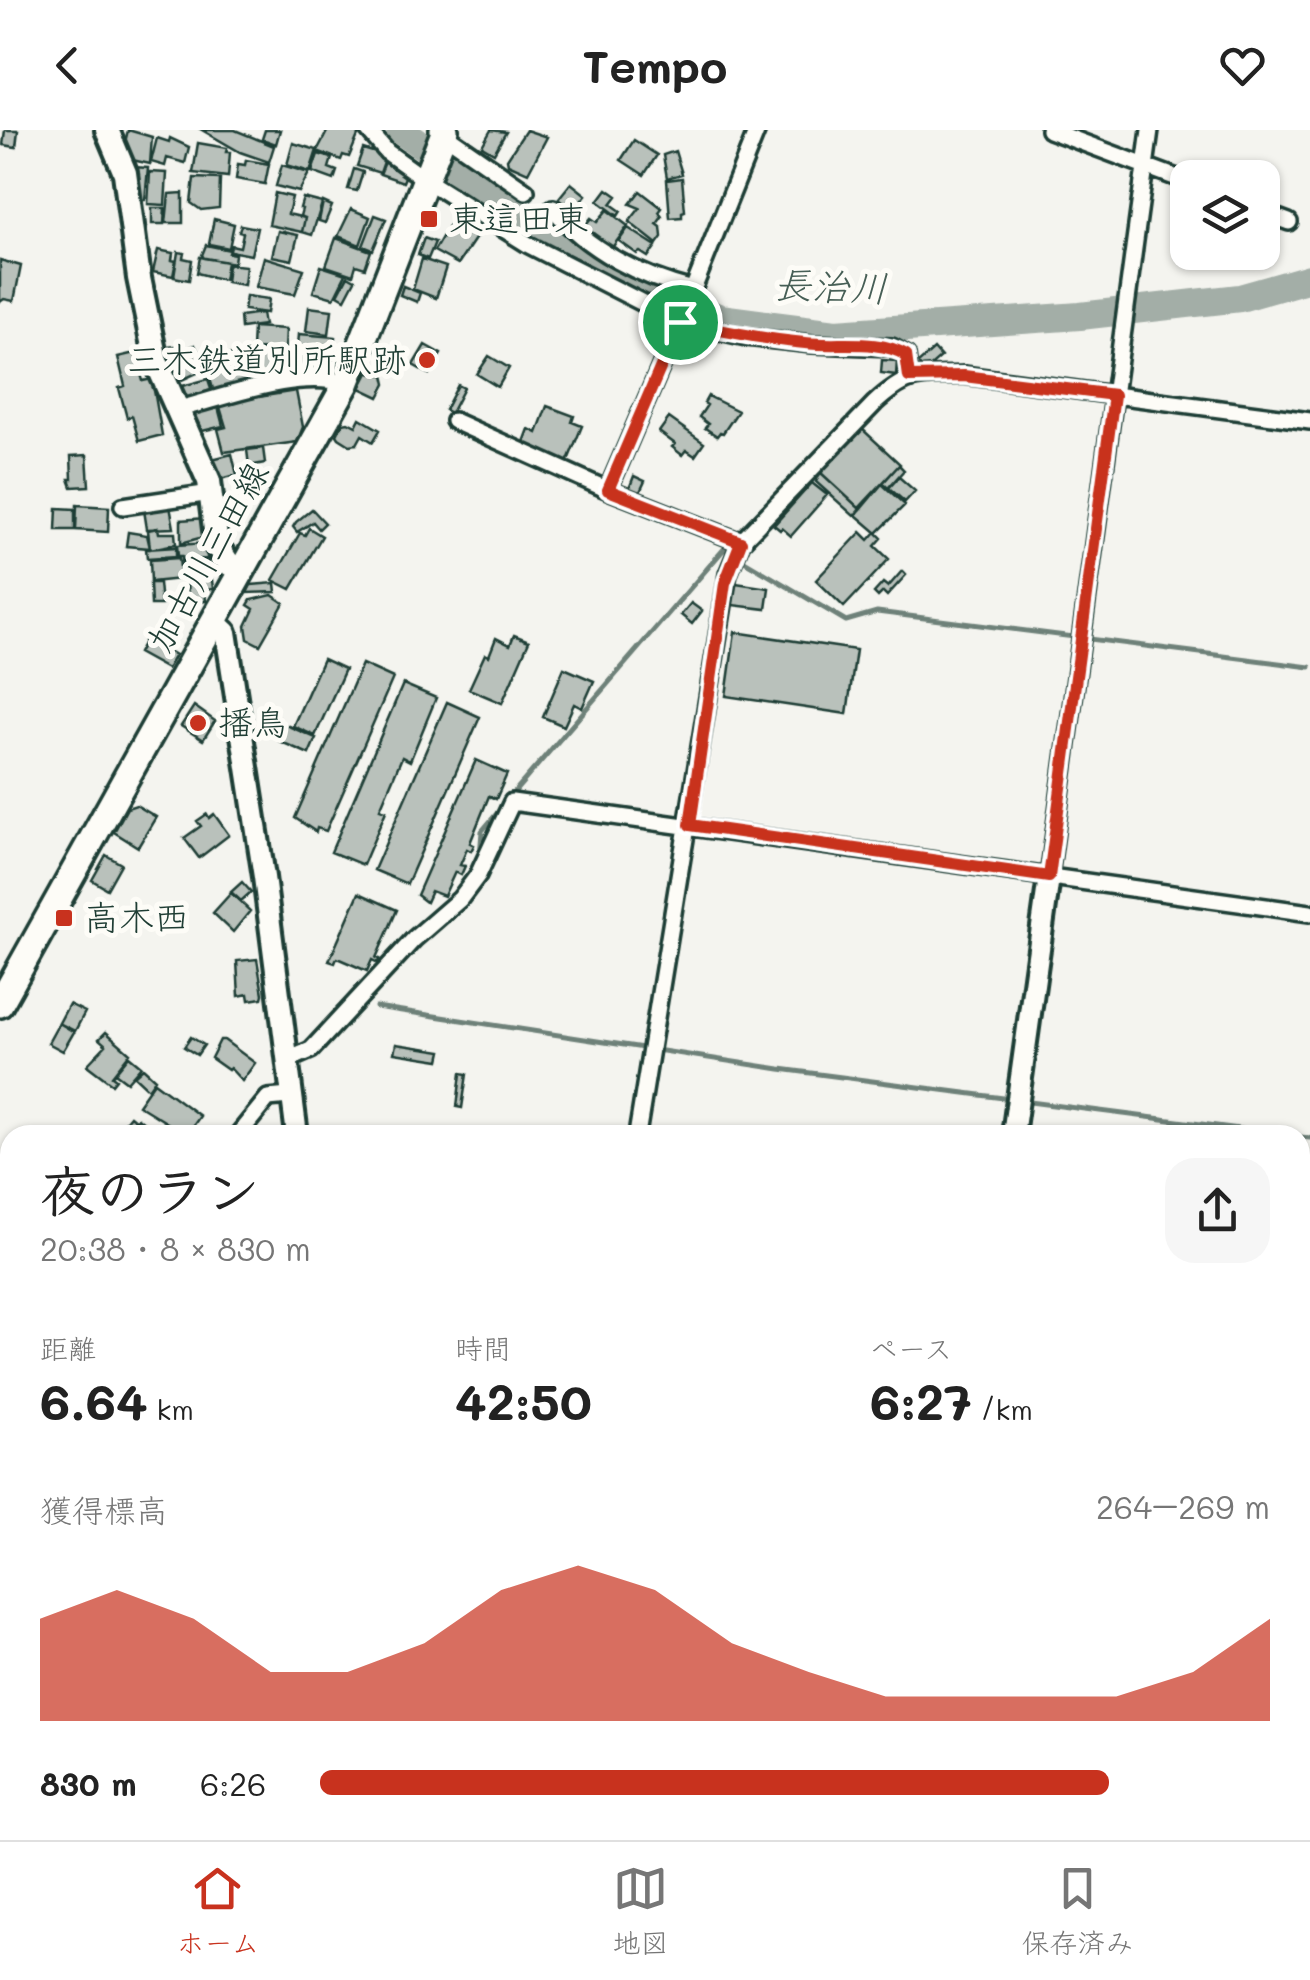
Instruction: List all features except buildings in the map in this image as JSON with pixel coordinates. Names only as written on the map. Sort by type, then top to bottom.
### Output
[{"type":"main road","points":[[107,130],[125,173],[139,278],[156,361],[210,481],[217,546],[230,564],[241,570]]},
{"type":"main road","name":"加古川三田線","points":[[0,1004],[346,384],[442,132]]},
{"type":"street","points":[[368,130],[386,152],[530,245],[680,322],[746,337],[892,347],[906,355],[909,377]]},
{"type":"street","points":[[608,490],[757,130]]},
{"type":"street","points":[[1049,130],[1170,175]]},
{"type":"street","points":[[1014,1125],[1150,130]]},
{"type":"street","points":[[442,132],[526,191]]},
{"type":"street","points":[[552,208],[586,241],[611,256],[666,283],[693,290]]},
{"type":"street","points":[[1280,219],[1288,222]]},
{"type":"street","points":[[639,1125],[690,825],[725,583],[741,542],[875,403],[909,377],[964,376],[1310,421]]},
{"type":"street","points":[[176,410],[306,379],[346,384]]},
{"type":"street","points":[[454,420],[608,490],[741,542]]},
{"type":"street","points":[[122,506],[211,493]]},
{"type":"street","points":[[213,620],[226,632],[295,1125]]},
{"type":"street","points":[[288,1060],[311,1050],[414,940],[460,899],[478,875],[512,802],[1310,913]]},
{"type":"street","points":[[246,1125],[268,1098],[290,1096]]},
{"type":"waterway","name":"長治川","points":[[400,130],[525,218],[622,277],[720,318],[836,333],[1080,316],[1240,298],[1310,278]]},
{"type":"waterway","points":[[510,797],[724,549],[846,621],[877,612],[1310,667]]},
{"type":"waterway","points":[[480,857],[482,831],[503,806]]},
{"type":"waterway","points":[[376,1007],[780,1069],[1011,1099]]},
{"type":"waterway","points":[[1022,1101],[1209,1125]]},
{"type":"place","name":"東這田東","points":[[429,219]]},
{"type":"place","name":"三木鉄道別所駅跡","points":[[427,360]]},
{"type":"place","name":"播鳥","points":[[198,723]]},
{"type":"place","name":"高木西","points":[[64,918]]},
{"type":"route","points":[[680,322],[746,337],[892,347],[906,355],[909,377],[964,376],[1114,395],[1049,877],[690,825],[725,583],[741,542],[608,490],[680,322]]}]
